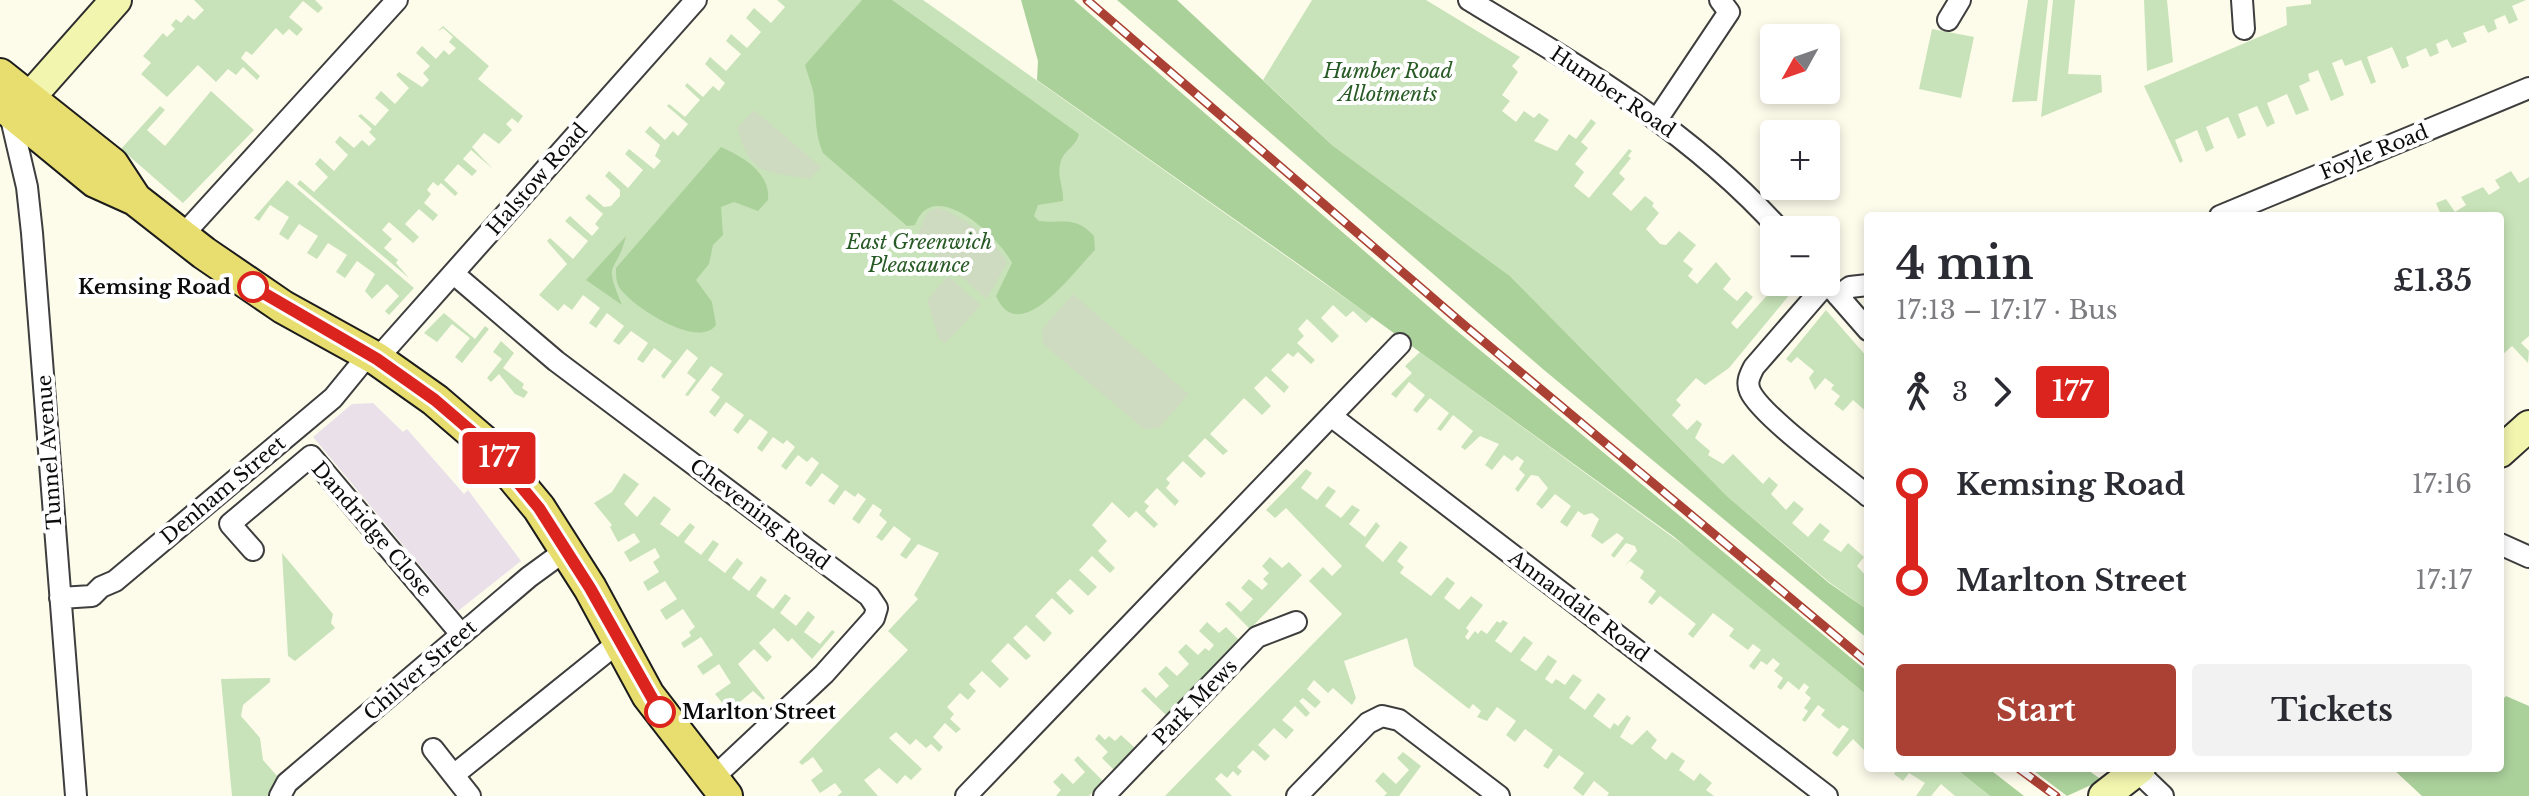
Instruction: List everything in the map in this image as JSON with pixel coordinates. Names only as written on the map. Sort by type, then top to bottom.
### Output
[{"type":"main road","points":[[0,75],[13,103],[112,164],[135,199],[182,236],[283,307],[373,356],[435,400],[485,443],[524,487],[566,550],[648,695],[719,787]]},
{"type":"street","points":[[13,103],[116,0]]},
{"type":"street","points":[[182,236],[397,0]]},
{"type":"street","name":"Halstow Road","points":[[373,356],[454,274],[696,0]]},
{"type":"street","name":"Humber Road","points":[[1469,0],[1658,118],[1731,179],[1767,216]]},
{"type":"street","points":[[1658,118],[1729,12],[1720,0]]},
{"type":"street","points":[[1948,20],[1960,0]]},
{"type":"street","points":[[2242,0],[2244,29]]},
{"type":"street","name":"Foyle Road","points":[[2230,212],[2529,88]]},
{"type":"street","name":"Tunnel Avenue","points":[[13,103],[27,187],[76,796]]},
{"type":"street","name":"Chevening Road","points":[[454,274],[556,361],[869,596],[877,608],[874,618],[719,787]]},
{"type":"street","points":[[1840,287],[1864,285]]},
{"type":"street","points":[[1821,296],[1754,367],[1748,379],[1749,390],[1773,416],[1864,493]]},
{"type":"street","points":[[1838,296],[1864,325]]},
{"type":"street","points":[[966,796],[1400,344]]},
{"type":"street","name":"Denham Street","points":[[60,598],[92,596],[115,581],[322,409],[373,356]]},
{"type":"street","name":"Annandale Road","points":[[1331,416],[1827,796]]},
{"type":"street","points":[[2504,448],[2529,426]]},
{"type":"street","name":"Dandridge Close","points":[[253,550],[230,524],[311,456],[461,634]]},
{"type":"street","points":[[2504,546],[2529,557]]},
{"type":"street","name":"Chilver Street","points":[[280,796],[287,783],[461,634],[566,550]]},
{"type":"street","name":"Park Mews","points":[[1104,796],[1257,637],[1296,622]]},
{"type":"street","points":[[455,774],[620,641]]},
{"type":"street","points":[[1297,796],[1368,723],[1382,716],[1399,720],[1499,796]]},
{"type":"street","points":[[433,749],[470,796]]},
{"type":"street","points":[[2124,781],[2163,796]]},
{"type":"shaded area","points":[[373,403],[403,432],[407,429],[464,494],[468,490],[521,561],[458,611],[313,437],[352,404]]},
{"type":"green space","points":[[194,0],[315,0],[323,8],[318,13],[303,1],[289,17],[303,29],[297,36],[289,29],[283,35],[276,28],[252,55],[246,51],[241,58],[260,76],[257,80],[243,67],[236,75],[228,69],[216,82],[198,65],[167,97],[141,74],[151,63],[143,56],[163,33],[167,37],[175,29],[171,25],[176,19],[181,23],[188,15],[194,20],[204,10]]},
{"type":"green space","name":"East Greenwich Pleasaunce","points":[[777,0],[923,0],[1372,317],[1366,323],[1353,311],[1346,317],[1333,305],[1321,318],[1339,336],[1332,343],[1307,319],[1298,329],[1304,336],[1297,343],[1315,360],[1311,364],[1298,352],[1293,357],[1288,353],[1271,370],[1289,387],[1284,393],[1266,376],[1254,388],[1271,406],[1262,415],[1244,398],[1210,434],[1228,451],[1223,455],[1205,438],[1188,456],[1206,473],[1201,478],[1183,461],[1166,479],[1170,483],[1166,488],[1179,501],[1175,506],[1157,488],[1144,502],[1149,506],[1145,511],[1158,524],[1154,528],[1136,511],[1129,518],[1112,502],[1092,525],[1107,541],[1098,551],[1115,568],[1110,573],[1092,556],[1079,570],[1097,587],[1088,596],[1070,579],[1056,593],[1074,611],[1070,615],[1052,598],[1035,616],[1052,633],[1044,642],[1026,625],[1013,638],[1031,656],[1026,660],[1008,643],[991,661],[1009,679],[1000,688],[982,671],[969,684],[976,691],[968,700],[960,693],[947,707],[954,714],[950,719],[961,729],[956,733],[945,723],[933,737],[943,747],[939,752],[931,744],[926,748],[916,739],[910,745],[896,732],[889,738],[922,769],[911,780],[905,775],[897,784],[879,768],[864,780],[878,796],[837,796],[842,792],[835,783],[820,793],[811,780],[823,771],[813,757],[802,765],[799,762],[908,650],[888,631],[918,599],[914,595],[939,553],[918,544],[906,559],[900,555],[911,539],[894,526],[882,541],[876,537],[887,522],[879,515],[882,510],[873,504],[859,524],[852,519],[866,499],[858,493],[855,497],[845,490],[834,505],[828,501],[839,486],[822,473],[811,487],[805,483],[819,463],[812,457],[807,462],[798,455],[786,470],[781,466],[795,447],[787,440],[783,444],[773,437],[762,452],[757,448],[768,432],[750,419],[738,434],[733,430],[744,415],[726,402],[715,417],[709,412],[720,397],[711,390],[723,374],[711,366],[688,396],[685,395],[696,380],[687,373],[698,358],[687,349],[664,379],[661,376],[672,361],[654,348],[643,363],[637,359],[648,343],[631,331],[619,345],[613,341],[624,326],[607,313],[596,328],[589,323],[600,308],[583,295],[572,310],[564,304],[558,311],[539,295],[567,264],[547,241],[550,238],[573,259],[588,241],[565,221],[570,216],[592,236],[599,228],[595,224],[603,214],[585,198],[589,194],[604,207],[611,206],[620,196],[620,190],[605,176],[609,171],[628,188],[643,170],[625,154],[629,149],[654,169],[661,161],[655,156],[660,145],[645,132],[650,126],[665,140],[673,131],[678,136],[688,124],[667,106],[669,104],[685,117],[700,100],[685,86],[687,83],[703,97],[713,86],[719,91],[725,83],[705,64],[710,57],[726,71],[741,54],[726,41],[731,34],[747,48],[761,32],[746,18],[754,8],[771,23],[785,7]]},
{"type":"green space","points":[[862,0],[892,0],[1079,134],[1060,166],[1063,201],[1038,205],[1034,216],[1039,221],[1081,225],[1094,236],[1095,250],[1060,288],[1032,311],[1018,314],[1006,310],[996,296],[1012,263],[980,226],[950,208],[936,206],[924,211],[915,225],[907,226],[823,153],[805,65]]},
{"type":"green space","points":[[1021,0],[1074,0],[1451,326],[1864,669],[1864,693],[1673,536],[1314,275],[1037,80],[1038,61]]},
{"type":"green space","points":[[1117,0],[1177,0],[1332,145],[1510,276],[1728,497],[1829,583],[1864,607],[1864,636],[1544,370]]},
{"type":"green space","name":"Humber Road Allotments","points":[[1312,0],[1426,0],[1520,57],[1512,66],[1518,72],[1502,95],[1510,101],[1502,111],[1516,122],[1524,111],[1534,118],[1539,113],[1549,120],[1534,141],[1557,151],[1569,134],[1576,139],[1591,119],[1596,123],[1581,142],[1588,148],[1575,164],[1584,172],[1574,186],[1589,198],[1629,149],[1632,151],[1628,156],[1631,158],[1619,173],[1625,179],[1612,194],[1631,211],[1645,196],[1654,203],[1652,206],[1659,213],[1646,229],[1660,244],[1666,245],[1679,231],[1696,245],[1683,261],[1693,269],[1688,276],[1697,284],[1716,262],[1731,279],[1723,289],[1737,301],[1746,291],[1753,297],[1731,323],[1737,329],[1766,296],[1788,296],[1729,368],[1705,385],[1696,378],[1676,400],[1681,405],[1672,415],[1687,430],[1697,420],[1702,424],[1695,438],[1710,451],[1708,455],[1723,464],[1733,454],[1763,484],[1769,477],[1778,485],[1771,494],[1786,510],[1794,501],[1804,509],[1792,523],[1808,537],[1820,523],[1830,531],[1823,540],[1841,552],[1848,543],[1864,557],[1857,566],[1864,574],[1864,607],[1829,582],[1728,497],[1510,276],[1332,145],[1263,80]]},
{"type":"green space","points":[[2028,0],[2048,0],[2037,101],[2012,102]]},
{"type":"green space","points":[[2053,0],[2075,0],[2068,74],[2101,75],[2102,92],[2041,117]]},
{"type":"green space","points":[[2144,0],[2167,0],[2173,62],[2147,71]]},
{"type":"green space","points":[[2311,0],[2526,0],[2512,6],[2518,20],[2509,24],[2505,15],[2494,20],[2497,29],[2488,33],[2484,25],[2463,33],[2467,42],[2452,48],[2447,39],[2436,44],[2439,53],[2430,57],[2426,48],[2406,57],[2409,66],[2402,69],[2392,47],[2367,57],[2376,82],[2371,84],[2361,60],[2345,66],[2342,59],[2332,63],[2344,95],[2331,101],[2318,70],[2308,74],[2310,81],[2299,86],[2309,110],[2296,115],[2287,94],[2267,103],[2275,123],[2267,127],[2257,106],[2238,114],[2246,135],[2238,139],[2228,117],[2206,127],[2214,148],[2206,152],[2197,130],[2175,140],[2183,161],[2180,163],[2144,86],[2287,25],[2286,7],[2311,4]]},
{"type":"green space","points":[[443,26],[489,66],[478,79],[523,116],[518,123],[512,118],[506,124],[512,130],[499,144],[484,133],[472,147],[493,169],[471,150],[463,159],[477,171],[472,176],[458,164],[444,180],[458,193],[455,196],[441,183],[438,186],[433,182],[427,190],[431,194],[424,203],[438,215],[433,221],[419,209],[405,224],[419,237],[413,243],[389,222],[382,230],[392,239],[384,248],[398,260],[396,263],[409,278],[297,184],[300,180],[314,192],[328,177],[315,164],[320,158],[334,171],[348,155],[335,142],[340,136],[354,148],[362,140],[369,146],[376,139],[369,132],[372,129],[358,116],[361,114],[375,126],[389,110],[375,98],[381,91],[395,104],[409,88],[396,75],[399,72],[422,87],[429,80],[423,73],[430,66],[416,53],[422,46],[436,59],[444,50],[449,55],[456,48],[449,42],[453,37],[443,28],[437,32]]},
{"type":"green space","points":[[1932,29],[1974,37],[1961,98],[1919,89]]},
{"type":"green space","points":[[211,91],[254,130],[183,203],[121,149],[160,106],[165,110],[147,130],[165,146]]},
{"type":"green space","points":[[754,110],[821,167],[810,179],[771,172],[754,164],[737,128]]},
{"type":"green space","points":[[721,147],[754,167],[765,182],[768,200],[758,211],[734,202],[721,207],[723,235],[713,245],[709,264],[696,280],[712,302],[716,325],[707,331],[695,332],[665,322],[637,304],[619,287],[616,268]]},
{"type":"green space","points":[[2511,171],[2519,183],[2529,177],[2529,336],[2521,343],[2529,351],[2528,363],[2512,346],[2504,353],[2504,212],[2455,212],[2466,205],[2461,197],[2483,187],[2489,195],[2500,188],[2495,180]]},
{"type":"green space","points":[[287,180],[414,288],[389,315],[385,311],[399,296],[387,284],[372,299],[365,291],[375,274],[357,261],[345,278],[336,272],[347,255],[328,243],[317,259],[307,253],[318,236],[299,224],[288,240],[279,234],[289,217],[270,205],[259,221],[254,218]]},
{"type":"green space","points":[[2446,199],[2455,212],[2440,212],[2436,203]]},
{"type":"green space","points":[[938,208],[977,230],[995,246],[1007,263],[987,299],[916,238],[927,213]]},
{"type":"green space","points":[[626,236],[612,273],[622,305],[586,280]]},
{"type":"green space","points":[[948,276],[981,305],[945,344],[938,337],[927,300]]},
{"type":"green space","points":[[1073,294],[1189,394],[1159,428],[1144,429],[1043,344],[1042,329]]},
{"type":"green space","points":[[1826,310],[1864,353],[1864,410],[1853,400],[1843,411],[1834,404],[1840,396],[1831,389],[1834,385],[1825,378],[1815,390],[1809,378],[1814,371],[1797,357],[1791,363],[1786,359]]},
{"type":"green space","points":[[444,313],[475,339],[485,326],[489,329],[462,363],[455,357],[470,338],[452,324],[437,342],[424,333]]},
{"type":"green space","points":[[501,341],[514,353],[503,368],[524,384],[522,388],[528,392],[524,398],[515,394],[499,374],[491,382],[487,378],[502,359],[493,352]]},
{"type":"green space","points":[[1420,352],[1693,552],[1864,693],[1864,750],[1853,739],[1837,757],[1832,753],[1849,729],[1843,725],[1839,729],[1821,715],[1825,710],[1818,705],[1805,722],[1802,720],[1808,711],[1804,708],[1811,698],[1805,693],[1809,687],[1804,683],[1799,690],[1788,681],[1781,690],[1777,687],[1783,678],[1774,671],[1780,664],[1773,658],[1767,665],[1761,661],[1754,670],[1749,666],[1761,650],[1753,644],[1748,650],[1729,636],[1734,629],[1713,613],[1693,638],[1688,634],[1696,624],[1660,596],[1652,605],[1648,602],[1656,591],[1640,578],[1644,571],[1630,561],[1625,566],[1637,551],[1635,546],[1626,543],[1614,558],[1611,555],[1624,538],[1617,533],[1602,544],[1591,536],[1599,519],[1592,513],[1584,515],[1578,511],[1567,527],[1560,522],[1571,506],[1555,494],[1542,509],[1536,504],[1548,488],[1538,476],[1531,475],[1518,492],[1515,489],[1525,475],[1519,469],[1524,461],[1517,456],[1512,461],[1504,455],[1492,470],[1485,465],[1499,444],[1480,436],[1465,450],[1461,447],[1473,431],[1453,415],[1441,431],[1437,429],[1449,413],[1430,398],[1417,413],[1413,410],[1425,395],[1409,382],[1396,398],[1391,394],[1412,373],[1405,366]]},
{"type":"green space","points":[[1306,469],[1312,473],[1301,488],[1317,500],[1328,486],[1336,491],[1325,506],[1341,518],[1352,505],[1360,510],[1349,524],[1365,537],[1376,522],[1380,526],[1365,546],[1383,562],[1400,541],[1408,547],[1397,561],[1404,567],[1400,573],[1431,596],[1447,577],[1455,583],[1444,598],[1459,610],[1471,596],[1483,605],[1466,628],[1469,631],[1465,637],[1468,640],[1475,631],[1478,634],[1481,630],[1487,634],[1497,621],[1508,623],[1495,641],[1511,653],[1524,636],[1533,643],[1520,660],[1536,671],[1548,655],[1557,661],[1545,679],[1552,684],[1556,679],[1565,685],[1573,674],[1582,680],[1569,698],[1585,710],[1598,693],[1606,699],[1593,716],[1610,729],[1614,723],[1618,726],[1627,715],[1631,718],[1620,737],[1632,745],[1647,730],[1657,740],[1651,748],[1666,760],[1672,752],[1685,761],[1679,770],[1694,781],[1700,773],[1712,783],[1706,790],[1714,796],[1607,796],[1609,793],[1594,781],[1583,796],[1573,788],[1584,773],[1559,755],[1548,769],[1543,766],[1553,750],[1525,729],[1515,742],[1506,735],[1516,721],[1497,707],[1487,721],[1477,717],[1481,711],[1473,704],[1469,709],[1414,666],[1407,638],[1344,661],[1356,698],[1352,705],[1333,688],[1328,693],[1314,680],[1307,689],[1321,702],[1315,708],[1303,698],[1299,701],[1310,713],[1306,717],[1295,706],[1282,720],[1294,730],[1286,739],[1274,728],[1258,745],[1270,756],[1265,761],[1253,750],[1237,767],[1242,771],[1238,776],[1233,771],[1227,778],[1221,773],[1215,779],[1232,796],[1165,796],[1342,614],[1309,581],[1323,567],[1332,576],[1342,566],[1286,508],[1275,518],[1266,510]]},
{"type":"green space","points":[[624,473],[639,484],[624,504],[637,517],[654,496],[671,509],[660,524],[678,537],[690,523],[695,527],[684,542],[701,555],[713,540],[719,544],[708,560],[725,573],[737,558],[743,563],[732,578],[749,591],[761,576],[767,580],[756,596],[773,609],[785,594],[791,598],[780,613],[796,626],[808,611],[815,617],[804,632],[820,644],[832,630],[835,632],[812,659],[792,638],[788,642],[774,628],[759,643],[772,657],[767,662],[754,649],[738,664],[765,698],[763,700],[753,691],[729,711],[715,694],[731,683],[719,664],[703,675],[697,666],[713,655],[701,637],[684,648],[681,643],[691,636],[689,632],[695,627],[683,609],[666,620],[660,610],[677,599],[665,581],[648,591],[643,582],[659,572],[653,562],[660,557],[655,548],[630,562],[624,552],[640,542],[634,533],[618,542],[610,527],[612,525],[594,503],[612,492]]},
{"type":"green space","points":[[282,553],[333,614],[331,623],[335,628],[295,661],[288,656]]},
{"type":"green space","points":[[1270,557],[1282,568],[1289,562],[1302,575],[1250,629],[1225,604],[1229,601],[1241,612],[1253,599],[1241,588],[1249,579],[1262,590],[1268,584],[1263,579],[1269,573],[1262,566]]},
{"type":"green space","points":[[1207,622],[1219,633],[1226,627],[1239,640],[1166,715],[1141,691],[1145,687],[1156,698],[1169,686],[1158,674],[1166,666],[1177,676],[1189,664],[1178,652],[1186,644],[1198,655],[1205,648],[1209,651],[1214,645],[1199,631]]},
{"type":"green space","points":[[270,678],[270,682],[243,705],[241,716],[260,738],[263,760],[278,777],[269,796],[232,796],[221,679]]},
{"type":"green space","points":[[2506,696],[2529,706],[2529,796],[2422,796],[2396,772],[2504,772]]},
{"type":"green space","points":[[1099,734],[1105,740],[1109,736],[1115,741],[1121,735],[1135,748],[1114,770],[1102,758],[1108,752],[1095,739]]},
{"type":"green space","points":[[1403,752],[1421,766],[1399,796],[1384,796],[1387,793],[1375,781],[1383,772],[1396,784],[1409,770],[1397,758]]},
{"type":"green space","points":[[1078,756],[1103,781],[1089,796],[1056,796],[1061,790],[1053,782],[1062,773],[1073,784],[1085,772],[1074,760]]},
{"type":"green space","points":[[1895,772],[1960,772],[1990,796],[1955,796],[1941,784],[1931,796],[1916,796],[1925,783],[1909,773],[1903,781]]},
{"type":"green space","points":[[1960,772],[1993,772],[2024,796],[1990,796]]},
{"type":"green space","points":[[2035,772],[2091,772],[2102,780],[2067,796]]},
{"type":"railway","points":[[1087,0],[1464,325],[1864,660]]},
{"type":"railway","points":[[2023,772],[2056,796]]},
{"type":"bus line","name":"177","points":[[253,287],[377,359],[435,400],[485,443],[539,508],[590,588],[660,712]]},
{"type":"place","name":"Kemsing Road","points":[[253,287]]},
{"type":"place","name":"Marlton Street","points":[[660,712]]}]
